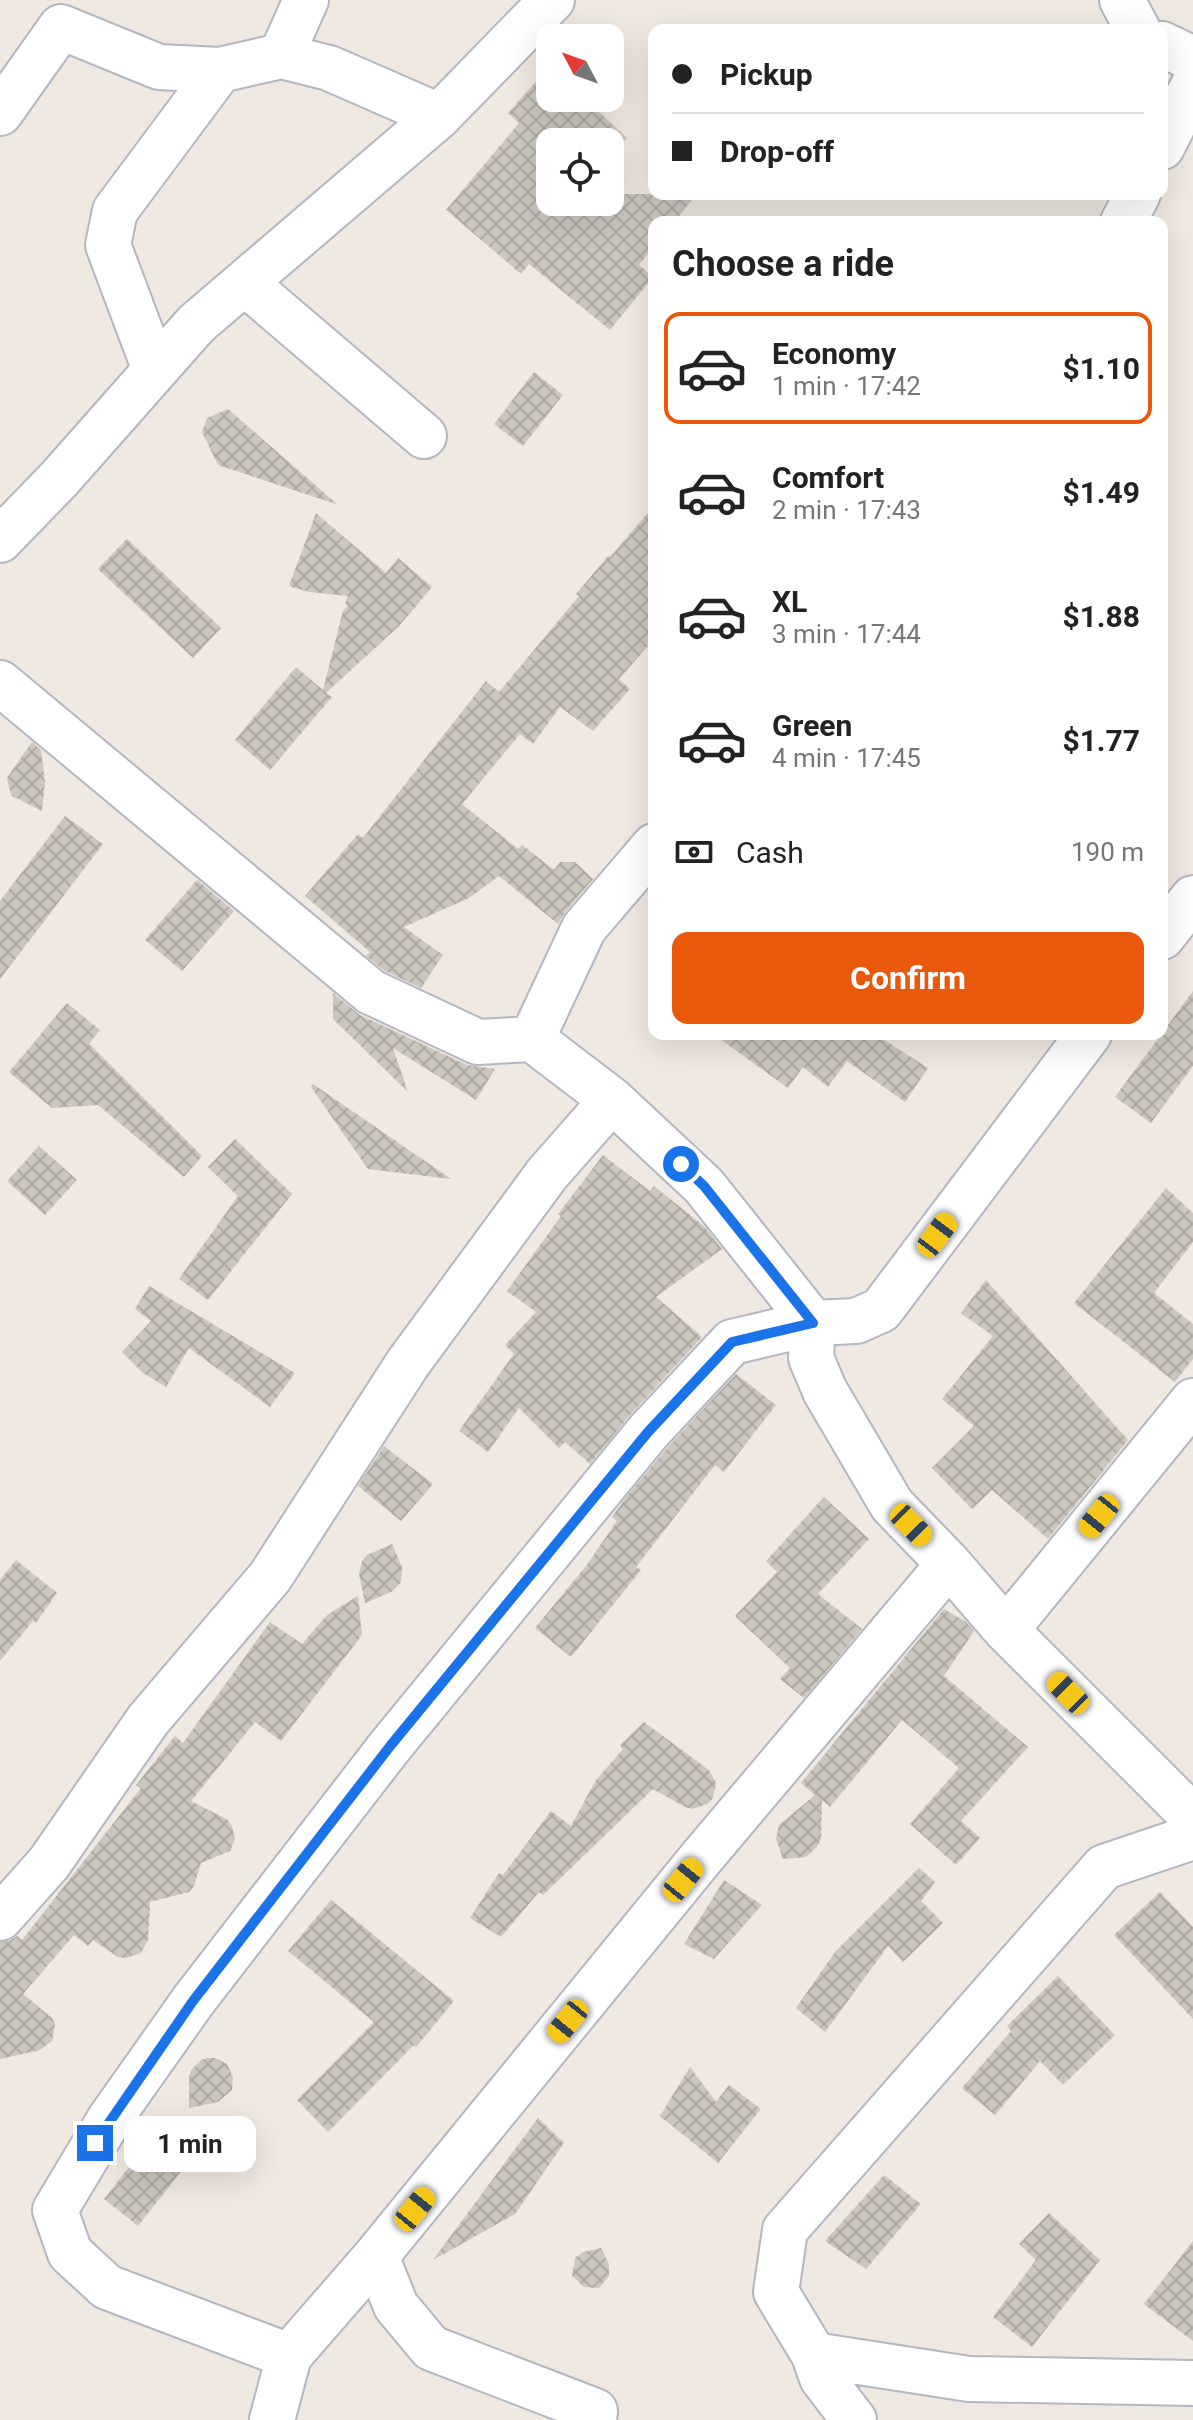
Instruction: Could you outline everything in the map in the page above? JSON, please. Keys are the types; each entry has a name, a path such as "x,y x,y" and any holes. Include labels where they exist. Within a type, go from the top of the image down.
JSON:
{"street":[{"path":"281,56 306,0"},
{"path":"0,540 60,478 196,324 439,116 552,0"},
{"path":"1122,0 1135,24"},
{"path":"0,113 69,14 159,67 220,70 281,56 329,68 439,116"},
{"path":"1168,47 1193,59"},
{"path":"155,370 108,245 115,211 220,70"},
{"path":"1168,135 1193,86"},
{"path":"245,283 424,436"},
{"path":"0,683 371,992 478,1042 532,1039 612,1100 704,1186 813,1323 811,1358 825,1391 892,1505 1006,1630 1193,1817"},
{"path":"532,1039 584,928 648,853"},
{"path":"1168,929 1193,898"},
{"path":"289,2356 107,2287 70,2253 55,2210 109,2120 193,2001 391,1745 648,1432 732,1342 813,1323 856,1321 881,1310 1084,1040"},
{"path":"0,1918 49,1863 148,1720 270,1577 408,1363 547,1174 612,1100"},
{"path":"1006,1630 1193,1401"},
{"path":"272,2420 289,2356 376,2256 702,1857 949,1564"},
{"path":"854,2420 822,2378 814,2355 776,2292 785,2230 1104,1867 1193,1837"},
{"path":"376,2256 396,2306 431,2348 595,2411 594,2420"},
{"path":"814,2355 969,2379 1193,2383"}],"building":[{"path":"536,82 536,112 599,112 616,128 536,128 536,216 624,216 624,194 648,194 648,200 692,200 679,216 648,216 648,254 639,265 648,273 648,283 610,330 529,264 521,274 446,210 519,123 508,113"},
{"path":"534,372 563,395 523,446 494,424"},
{"path":"228,409 337,504 218,465 202,432 207,418"},
{"path":"316,513 386,573 398,558 432,587 400,625 326,693 332,697 270,770 235,740 296,667 323,690 343,611 348,605 345,604 348,596 309,592 289,586"},
{"path":"648,513 648,646 619,679 630,689 593,731 560,707 533,744 520,734 462,804 518,849 522,845 554,870 560,862 575,862 593,879 558,924 499,876 469,898 404,927 443,955 421,988 385,971 366,956 370,952 305,896 358,834 363,838 486,681 499,692 579,596 576,594"},
{"path":"127,539 221,628 193,658 98,569"},
{"path":"32,742 41,750 45,782 42,811 12,796 7,778"},
{"path":"65,816 103,844 0,979 0,901"},
{"path":"197,880 234,911 182,971 145,940"},
{"path":"1193,991 1193,1066 1151,1123 1115,1097 1157,1040 1168,1040 1168,1025"},
{"path":"333,993 360,1015 467,1065 495,1069 476,1100 393,1048 408,1092 333,1019"},
{"path":"67,1003 100,1030 89,1044 202,1156 184,1177 98,1105 52,1108 9,1072"},
{"path":"721,1040 884,1040 928,1068 905,1102 847,1061 828,1087 803,1067 788,1088"},
{"path":"313,1084 451,1179 368,1169 311,1087"},
{"path":"235,1139 292,1194 208,1300 179,1279 238,1196 208,1167"},
{"path":"39,1146 77,1180 45,1215 7,1181"},
{"path":"603,1155 650,1191 654,1186 705,1227 722,1249 656,1297 702,1337 630,1415 590,1464 565,1442 559,1448 519,1408 488,1452 459,1431 514,1354 505,1345 536,1312 507,1291 561,1216 558,1214"},
{"path":"1166,1188 1193,1213 1193,1242 1154,1293 1193,1324 1193,1359 1175,1382 1074,1303"},
{"path":"986,1280 1128,1440 1048,1539 992,1490 972,1509 932,1468 974,1426 942,1399 993,1336 961,1313"},
{"path":"149,1286 295,1373 270,1407 189,1348 166,1387 143,1373 122,1352 151,1321 135,1309"},
{"path":"736,1374 776,1405 724,1472 715,1465 636,1567 641,1570 571,1657 535,1628 586,1566 617,1521 612,1517 627,1496"},
{"path":"384,1446 433,1484 401,1521 358,1486"},
{"path":"824,1497 869,1539 818,1594 862,1629 804,1698 780,1679 790,1668 735,1616 777,1572 766,1561"},
{"path":"392,1544 402,1567 401,1582 391,1592 365,1603 359,1574 362,1561 367,1555"},
{"path":"16,1560 57,1593 36,1623 33,1621 0,1661 0,1580"},
{"path":"358,1596 362,1635 281,1741 255,1722 191,1801 228,1820 235,1839 230,1851 201,1863 189,1892 150,1902 148,1940 141,1953 118,1957 93,1940 88,1946 74,1935 23,1994 53,2019 52,2041 40,2050 0,2059 0,1942 17,1936 22,1940 141,1788 136,1785 175,1736 183,1743 270,1622 302,1644 327,1615"},
{"path":"944,1609 966,1622 974,1631 944,1676 1028,1747 961,1821 980,1838 956,1865 910,1824 959,1768 902,1720 830,1807 822,1800 821,1839 817,1847 806,1857 783,1859 776,1839 779,1825 815,1795 801,1783"},
{"path":"644,1722 709,1770 716,1783 713,1798 693,1809 653,1789 543,1895 539,1892 501,1937 470,1918 499,1873 503,1875 551,1811 571,1826 596,1780 623,1749 620,1745"},
{"path":"919,1868 935,1882 921,1901 943,1923 903,1962 888,1946 825,2032 796,2008 835,1952"},
{"path":"724,1880 762,1905 714,1959 684,1944"},
{"path":"1160,1892 1193,1927 1193,2019 1114,1935"},
{"path":"331,1900 454,2001 416,2047 414,2045 328,2132 297,2100 374,2022 288,1951"},
{"path":"1058,1976 1115,2035 1063,2085 1040,2061 995,2115 962,2088 1011,2031 1007,2026"},
{"path":"208,2058 227,2064 233,2077 232,2090 218,2102 189,2108 191,2070 201,2060"},
{"path":"690,2067 716,2102 729,2085 761,2109 718,2163 660,2116"},
{"path":"538,2118 564,2143 515,2214 433,2260"},
{"path":"151,2139 166,2139 191,2159 138,2226 104,2199"},
{"path":"884,2175 921,2204 866,2269 825,2241"},
{"path":"1049,2213 1100,2260 1032,2347 993,2317 1036,2260 1019,2244"},
{"path":"1193,2241 1193,2341 1144,2304"},
{"path":"601,2248 609,2264 609,2276 599,2288 584,2287 572,2276 575,2258 583,2252"}],"route":[{"path":"95,2143 193,2001 391,1745 648,1432 732,1342 813,1323 704,1186 681,1164"}]}
